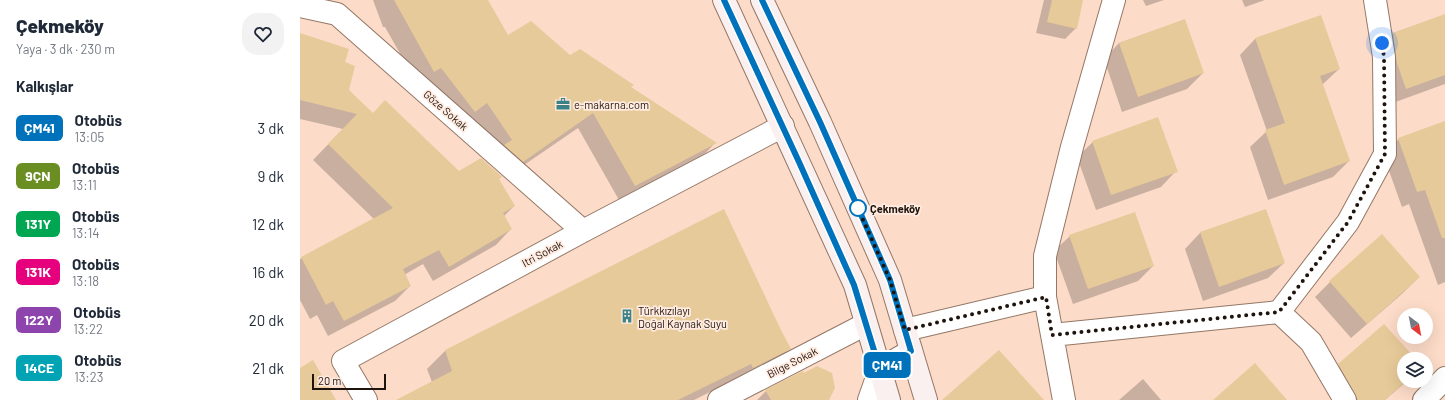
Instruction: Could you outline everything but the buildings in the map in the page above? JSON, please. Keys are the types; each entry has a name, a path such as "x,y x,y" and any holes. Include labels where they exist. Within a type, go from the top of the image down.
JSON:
{"main road":[{"path":"724,0 783,126 854,285 889,400"},
{"path":"762,0 823,129 890,280 926,400"}],"street":[{"path":"1064,400 1046,297 1045,256 1072,147 1114,0"},
{"path":"1052,335 1279,312 1348,222 1385,154 1384,57 1375,0"},
{"name":"Göze Sokak","path":"300,6 337,14 583,231"},
{"name":"Itri Sokak","path":"366,400 342,361 583,231 783,126"},
{"path":"905,330 1046,297"},
{"path":"1279,312 1311,342 1344,400"},
{"name":"Bilge Sokak","path":"719,400 866,324"},
{"path":"868,400 880,370 911,351"},
{"path":"1424,400 1445,378"}],"bus line":[{"name":"ÇM41","path":"724,0 854,285 880,370 911,351 890,280 820,122 762,0"}],"place":[{"name":"e-makarna.com","path":"563,104"},
{"name":"Çekmeköy","path":"858,208"},
{"name":"Türkkızılayı Doğal Kaynak Suyu","path":"627,316"}],"route":[{"path":"858,208 856,204 890,280 905,330 1046,297 1052,335 1279,312 1348,222 1385,154 1384,57 1382,43"}]}
